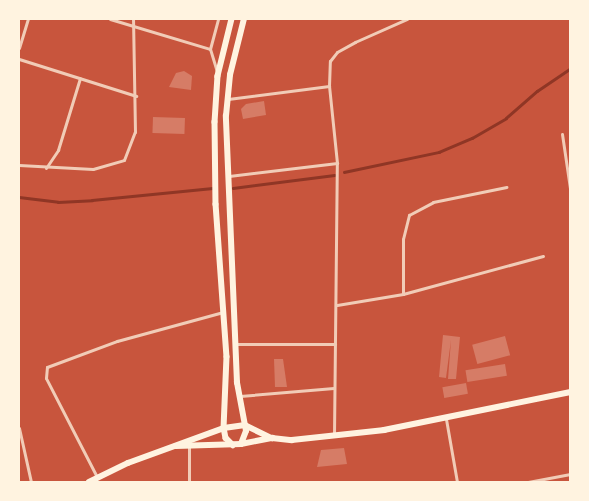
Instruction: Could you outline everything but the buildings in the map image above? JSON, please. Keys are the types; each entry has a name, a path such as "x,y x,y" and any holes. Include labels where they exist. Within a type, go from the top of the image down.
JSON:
{"main road":[{"path":"232,19 218,76 215,122 216,204 224,312 227,388 224,428 226,438 233,444"},
{"path":"241,444 246,435 238,396 226,177 227,99 244,19"},
{"path":"176,446 241,444 272,438 334,435 446,419 570,392"},
{"path":"89,482 224,428 245,425 272,438"}],"street":[{"path":"19,48 28,19"},
{"path":"110,19 210,49"},
{"path":"19,165 46,169 93,169 124,160 135,132 136,96 130,25 133,19"},
{"path":"218,19 210,49 218,76"},
{"path":"334,435 337,305 337,164 329,86 330,61 337,52 407,19"},
{"path":"19,59 136,96"},
{"path":"46,169 58,150 80,78"},
{"path":"227,99 329,86"},
{"path":"562,134 570,188"},
{"path":"226,177 337,164"},
{"path":"403,294 403,239 409,215 433,202 506,187"},
{"path":"337,305 403,294 543,256"},
{"path":"97,478 46,378 47,367 117,341 224,312"},
{"path":"234,344 335,344"},
{"path":"238,396 334,388"},
{"path":"446,419 457,482"},
{"path":"19,428 31,482"},
{"path":"189,447 189,482"},
{"path":"528,482 570,474"}],"waterway":[{"path":"344,172 439,152 472,138 506,118 537,91 570,69"},
{"path":"233,188 334,175"},
{"path":"19,197 58,202 212,188"}]}
